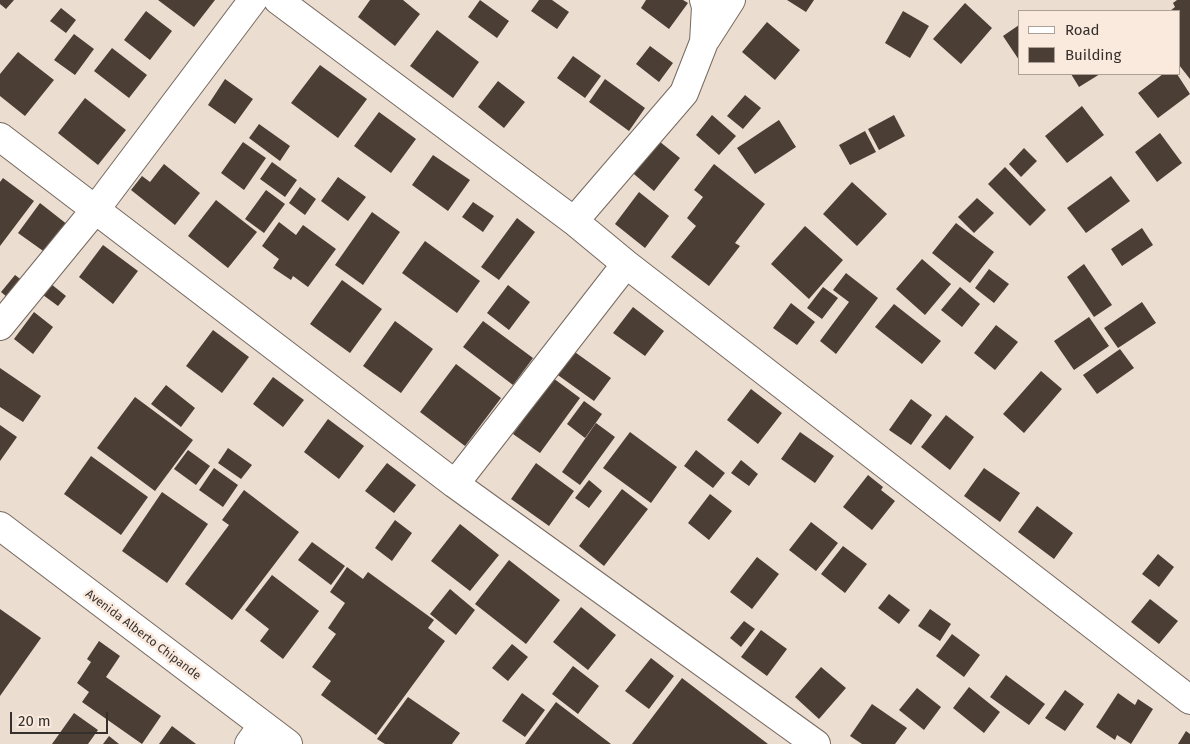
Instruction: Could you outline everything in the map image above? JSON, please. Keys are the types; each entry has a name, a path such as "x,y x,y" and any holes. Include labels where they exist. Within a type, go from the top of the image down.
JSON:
{"street":[{"path":"0,326 95,210 253,0"},
{"path":"278,0 574,221 626,264 1190,700"},
{"path":"704,0 706,7 704,42"},
{"path":"574,221 684,92 704,42 730,0"},
{"path":"0,137 455,484 816,744"},
{"path":"455,484 626,264"},
{"name":"Avenida Alberto Chipande","path":"0,526 256,735 288,744"}],"building":[{"path":"0,0 14,0 6,9 0,4"},
{"path":"158,0 215,0 194,27"},
{"path":"370,0 403,0 420,14 395,46 358,17"},
{"path":"480,0 509,21 497,38 468,17"},
{"path":"539,0 552,0 569,12 557,29 531,11"},
{"path":"646,0 683,0 688,3 669,29 641,8"},
{"path":"787,0 814,0 806,12"},
{"path":"1177,0 1190,0 1190,79 1180,66 1180,10 1171,10 1175,7 1173,3"},
{"path":"965,3 992,28 961,64 933,39"},
{"path":"61,8 76,20 66,33 50,21"},
{"path":"146,11 172,31 150,60 124,40"},
{"path":"903,11 929,26 910,58 885,43"},
{"path":"767,22 800,50 775,80 742,52"},
{"path":"1018,26 1018,58 1003,36"},
{"path":"437,30 479,62 453,98 410,66"},
{"path":"74,34 94,49 75,75 54,60"},
{"path":"650,46 673,63 659,82 636,64"},
{"path":"112,48 147,75 129,98 94,71"},
{"path":"18,52 54,80 25,116 0,96 0,74"},
{"path":"573,56 601,76 585,98 557,78"},
{"path":"320,65 367,99 338,138 291,103"},
{"path":"1072,75 1098,75 1079,87"},
{"path":"1162,75 1178,75 1190,94 1158,118 1138,93"},
{"path":"225,79 253,99 235,124 208,105"},
{"path":"605,79 645,108 629,131 589,102"},
{"path":"498,81 525,102 504,128 478,107"},
{"path":"745,95 761,108 743,129 727,116"},
{"path":"85,98 126,130 98,165 58,133"},
{"path":"1082,106 1104,135 1067,163 1045,136"},
{"path":"379,112 416,139 391,173 354,146"},
{"path":"712,115 736,136 719,155 696,135"},
{"path":"894,115 905,136 879,150 868,129"},
{"path":"779,120 796,147 755,174 737,148"},
{"path":"259,124 290,146 280,161 249,138"},
{"path":"865,131 876,152 850,165 839,145"},
{"path":"1160,133 1182,163 1157,182 1135,152"},
{"path":"654,137 680,158 654,191 628,169"},
{"path":"243,142 266,158 244,190 221,173"},
{"path":"1024,148 1037,161 1021,177 1009,164"},
{"path":"433,155 470,180 448,211 412,185"},
{"path":"272,162 297,180 285,197 260,179"},
{"path":"164,164 200,193 175,225 131,190 142,176 150,182"},
{"path":"714,164 765,204 735,243 740,246 709,286 671,257 696,226 687,218 703,197 694,190"},
{"path":"1005,167 1046,210 1030,226 988,184"},
{"path":"1111,176 1130,201 1086,233 1067,208"},
{"path":"338,177 366,197 348,221 321,201"},
{"path":"3,178 34,201 0,246 0,182"},
{"path":"852,182 887,214 857,246 823,214"},
{"path":"300,187 316,199 305,215 289,203"},
{"path":"266,190 285,204 264,233 245,219"},
{"path":"639,192 669,216 645,248 615,224"},
{"path":"977,198 994,213 974,233 958,217"},
{"path":"216,200 257,232 228,268 188,236"},
{"path":"473,202 494,216 483,232 462,217"},
{"path":"40,203 68,225 46,253 18,233"},
{"path":"372,212 400,232 363,285 335,265"},
{"path":"517,218 535,232 499,280 481,267"},
{"path":"279,222 296,235 303,225 336,249 308,287 293,276 291,280 273,268 279,259 262,246"},
{"path":"956,223 994,252 970,283 932,253"},
{"path":"805,226 843,260 809,299 771,264"},
{"path":"1142,228 1153,245 1122,266 1111,249"},
{"path":"425,241 480,281 457,313 402,273"},
{"path":"103,245 138,271 113,304 79,277"},
{"path":"922,259 951,284 925,315 896,289"},
{"path":"1084,264 1112,305 1094,317 1067,277"},
{"path":"989,269 1009,284 994,303 975,288"},
{"path":"846,273 878,298 836,354 820,341 849,302 833,290"},
{"path":"15,275 27,284 13,302 1,292"},
{"path":"342,280 382,309 350,353 310,324"},
{"path":"51,284 66,296 58,306 43,295"},
{"path":"508,285 530,302 509,330 487,313"},
{"path":"823,287 838,298 822,319 807,308"},
{"path":"960,287 980,304 962,327 941,310"},
{"path":"1142,302 1156,323 1118,348 1104,328"},
{"path":"791,303 815,322 797,345 773,328"},
{"path":"894,304 941,341 922,364 875,327"},
{"path":"633,307 664,331 645,356 613,333"},
{"path":"34,312 53,327 33,354 14,339"},
{"path":"1089,317 1109,346 1074,370 1054,341"},
{"path":"395,321 433,349 401,393 363,366"},
{"path":"483,321 533,358 513,385 463,347"},
{"path":"996,325 1018,342 995,370 974,353"},
{"path":"213,330 249,357 222,393 186,366"},
{"path":"1120,349 1134,368 1097,394 1083,375"},
{"path":"572,350 611,378 594,401 555,373"},
{"path":"456,364 501,398 465,446 420,412"},
{"path":"0,368 41,396 23,422 0,407"},
{"path":"1041,371 1062,389 1024,433 1003,414"},
{"path":"273,377 304,400 283,427 253,404"},
{"path":"553,378 580,398 540,453 513,434"},
{"path":"166,385 195,408 181,427 151,404"},
{"path":"751,389 782,413 758,444 727,420"},
{"path":"135,397 193,440 155,491 97,448"},
{"path":"911,399 932,415 911,445 889,430"},
{"path":"584,401 602,414 585,438 567,424"},
{"path":"946,415 974,437 950,470 921,447"},
{"path":"328,419 364,446 339,479 304,452"},
{"path":"596,423 615,437 580,485 562,472"},
{"path":"0,425 17,437 0,461"},
{"path":"630,432 677,467 651,503 603,468"},
{"path":"800,432 834,456 815,483 781,459"},
{"path":"228,448 252,465 241,479 218,463"},
{"path":"188,450 210,466 196,485 174,469"},
{"path":"696,450 725,473 713,488 684,466"},
{"path":"91,456 148,497 121,535 64,494"},
{"path":"741,460 758,474 749,486 731,473"},
{"path":"387,463 416,485 394,513 365,491"},
{"path":"536,463 574,491 549,526 511,499"},
{"path":"214,468 238,485 223,507 199,490"},
{"path":"984,468 1020,493 1000,522 964,496"},
{"path":"868,475 883,487 881,490 895,501 872,530 843,507"},
{"path":"589,480 602,491 589,508 575,498"},
{"path":"622,489 648,509 604,566 579,546"},
{"path":"244,490 299,532 232,620 185,584 229,525 222,520"},
{"path":"162,492 208,524 167,583 122,551"},
{"path":"710,494 732,511 709,540 688,523"},
{"path":"1037,506 1073,533 1054,559 1018,532"},
{"path":"395,520 412,533 392,561 375,548"},
{"path":"811,522 838,543 816,571 789,550"},
{"path":"460,524 499,555 470,591 431,561"},
{"path":"312,542 345,566 331,585 298,560"},
{"path":"843,546 867,564 845,593 821,574"},
{"path":"1158,554 1174,567 1159,587 1142,574"},
{"path":"757,557 779,574 752,609 730,592"},
{"path":"509,560 560,600 526,644 475,604"},
{"path":"347,567 363,579 368,572 434,620 428,628 445,641 376,735 321,695 331,681 312,667 336,634 328,628 345,603 330,592"},
{"path":"272,575 319,611 283,659 260,641 269,629 245,610"},
{"path":"450,589 475,610 456,635 430,614"},
{"path":"889,594 910,610 899,624 878,608"},
{"path":"1150,599 1178,621 1159,644 1131,622"},
{"path":"581,607 616,635 588,670 553,642"},
{"path":"0,609 41,638 0,696"},
{"path":"930,609 951,624 940,641 918,626"},
{"path":"744,621 755,629 741,647 730,638"},
{"path":"761,630 787,649 767,676 741,657"},
{"path":"952,634 980,655 964,677 936,656"},
{"path":"99,641 120,656 106,677 161,716 142,744 82,702 89,692 77,683 91,662 87,659"},
{"path":"512,644 528,657 508,681 492,668"},
{"path":"651,658 674,676 649,709 625,691"},
{"path":"573,666 599,686 578,714 552,694"},
{"path":"821,667 846,688 819,719 795,697"},
{"path":"1006,675 1045,704 1029,725 990,697"},
{"path":"682,678 768,744 632,744"},
{"path":"969,687 1000,712 984,733 953,708"},
{"path":"917,688 941,707 924,730 899,710"},
{"path":"1065,690 1084,704 1065,731 1045,718"},
{"path":"522,693 545,710 525,737 502,721"},
{"path":"1118,693 1135,705 1138,699 1153,709 1131,744 1117,735 1115,740 1096,727"},
{"path":"408,697 460,733 452,744 385,744 377,739"},
{"path":"556,702 611,744 525,744"},
{"path":"872,704 907,728 895,744 862,744 850,736"},
{"path":"74,713 98,730 88,744 52,744"},
{"path":"172,726 196,744 159,744"},
{"path":"1186,731 1190,734 1190,744 1178,744"},
{"path":"109,736 119,744 103,744"}]}
